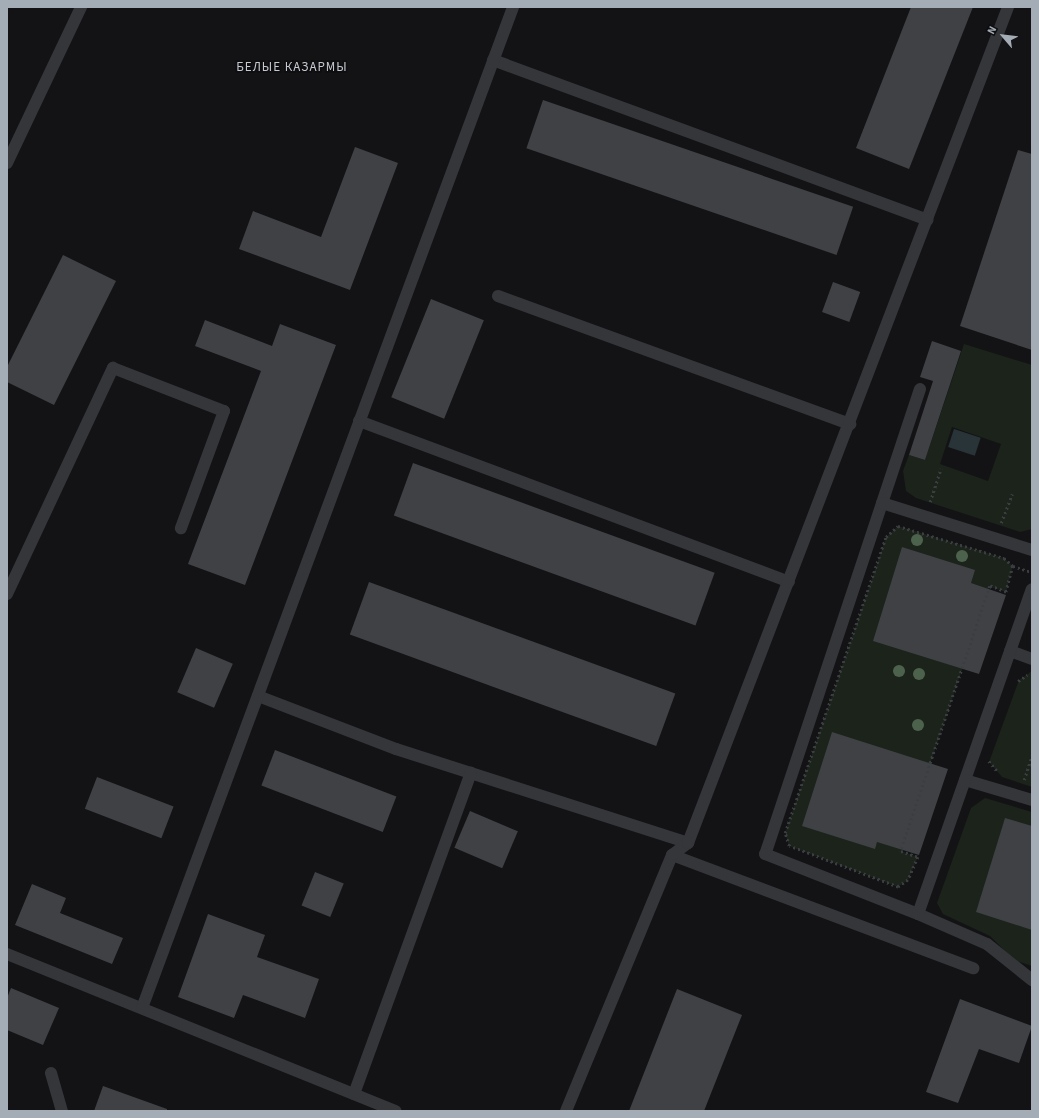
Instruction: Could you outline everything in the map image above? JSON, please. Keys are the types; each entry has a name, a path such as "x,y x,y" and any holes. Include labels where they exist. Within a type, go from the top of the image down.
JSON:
{"lane":[{"path":"7,163 80,7"},
{"path":"142,1008 513,7"},
{"path":"566,1111 672,855 688,843 850,424 1008,7"},
{"path":"493,60 928,220"},
{"path":"498,296 850,424"},
{"path":"7,594 112,368 224,411 181,528"},
{"path":"920,389 765,854 918,914 987,944 1032,980"},
{"path":"359,421 789,582"},
{"path":"882,503 1032,550"},
{"path":"918,914 1032,589"},
{"path":"1010,651 1032,659"},
{"path":"258,696 396,749 688,843"},
{"path":"354,1094 471,773"},
{"path":"965,780 1032,800"},
{"path":"672,855 974,968"},
{"path":"7,954 395,1111"},
{"path":"51,1073 62,1111"}],"path":[{"path":"1013,566 1006,592 990,586 901,852 918,857 908,880 898,887 789,846 785,834 886,537 898,526 1004,558 1013,566 1032,572"},
{"path":"1016,687 1019,680 1032,671"},
{"path":"992,754 989,762 1002,777"},
{"path":"1022,784 1032,755"}],"shaded area":[{"path":"964,344 1032,365 1032,529 1020,532 916,498 906,491 903,471 909,455 925,460","holes":["952,427 1001,444 988,481 940,464"]},
{"path":"954,429 981,438 975,456 948,447"},
{"path":"898,526 1004,558 1013,566 1006,592 990,587 901,851 918,857 908,880 898,887 789,846 785,833 886,537"},
{"path":"1032,671 1032,787 1002,777 989,762 1019,680"},
{"path":"985,798 1032,812 1032,966 1014,960 990,936 943,914 937,903 971,808"}],"building":[{"path":"911,7 973,7 909,169 856,148"},
{"path":"543,100 853,207 837,255 526,148"},
{"path":"355,147 398,163 350,290 239,249 253,211 321,237"},
{"path":"1018,150 1032,154 1032,350 960,326"},
{"path":"63,255 116,281 54,405 7,382 7,367"},
{"path":"833,282 860,292 849,322 822,312"},
{"path":"431,299 484,320 444,419 391,397"},
{"path":"205,320 272,346 280,324 336,345 245,585 188,564 261,371 195,346"},
{"path":"932,341 961,351 925,460 909,455 933,381 920,377"},
{"path":"413,463 715,573 695,625 394,516"},
{"path":"902,547 975,570 971,583 1006,595 979,674 873,641"},
{"path":"369,582 675,693 656,746 350,635"},
{"path":"196,648 233,664 214,708 177,692"},
{"path":"832,732 948,769 919,855 877,842 875,849 802,826"},
{"path":"275,750 396,797 383,832 261,785"},
{"path":"97,777 174,806 161,838 85,809"},
{"path":"470,811 518,831 502,868 454,848"},
{"path":"1005,818 1032,826 1032,930 976,912"},
{"path":"315,872 344,884 330,917 302,905"},
{"path":"32,884 66,898 60,913 123,938 112,964 15,925"},
{"path":"208,914 265,935 257,957 319,979 305,1018 243,995 234,1018 178,997"},
{"path":"11,988 59,1008 43,1045 7,1030 7,998"},
{"path":"677,989 742,1015 704,1111 629,1111"},
{"path":"960,999 1032,1026 1019,1063 979,1049 958,1103 926,1092"},
{"path":"103,1086 167,1109 167,1111 94,1111"}],"district":[{"name":"БЕЛЫЕ КАЗАРМЫ","path":"292,67"}]}
